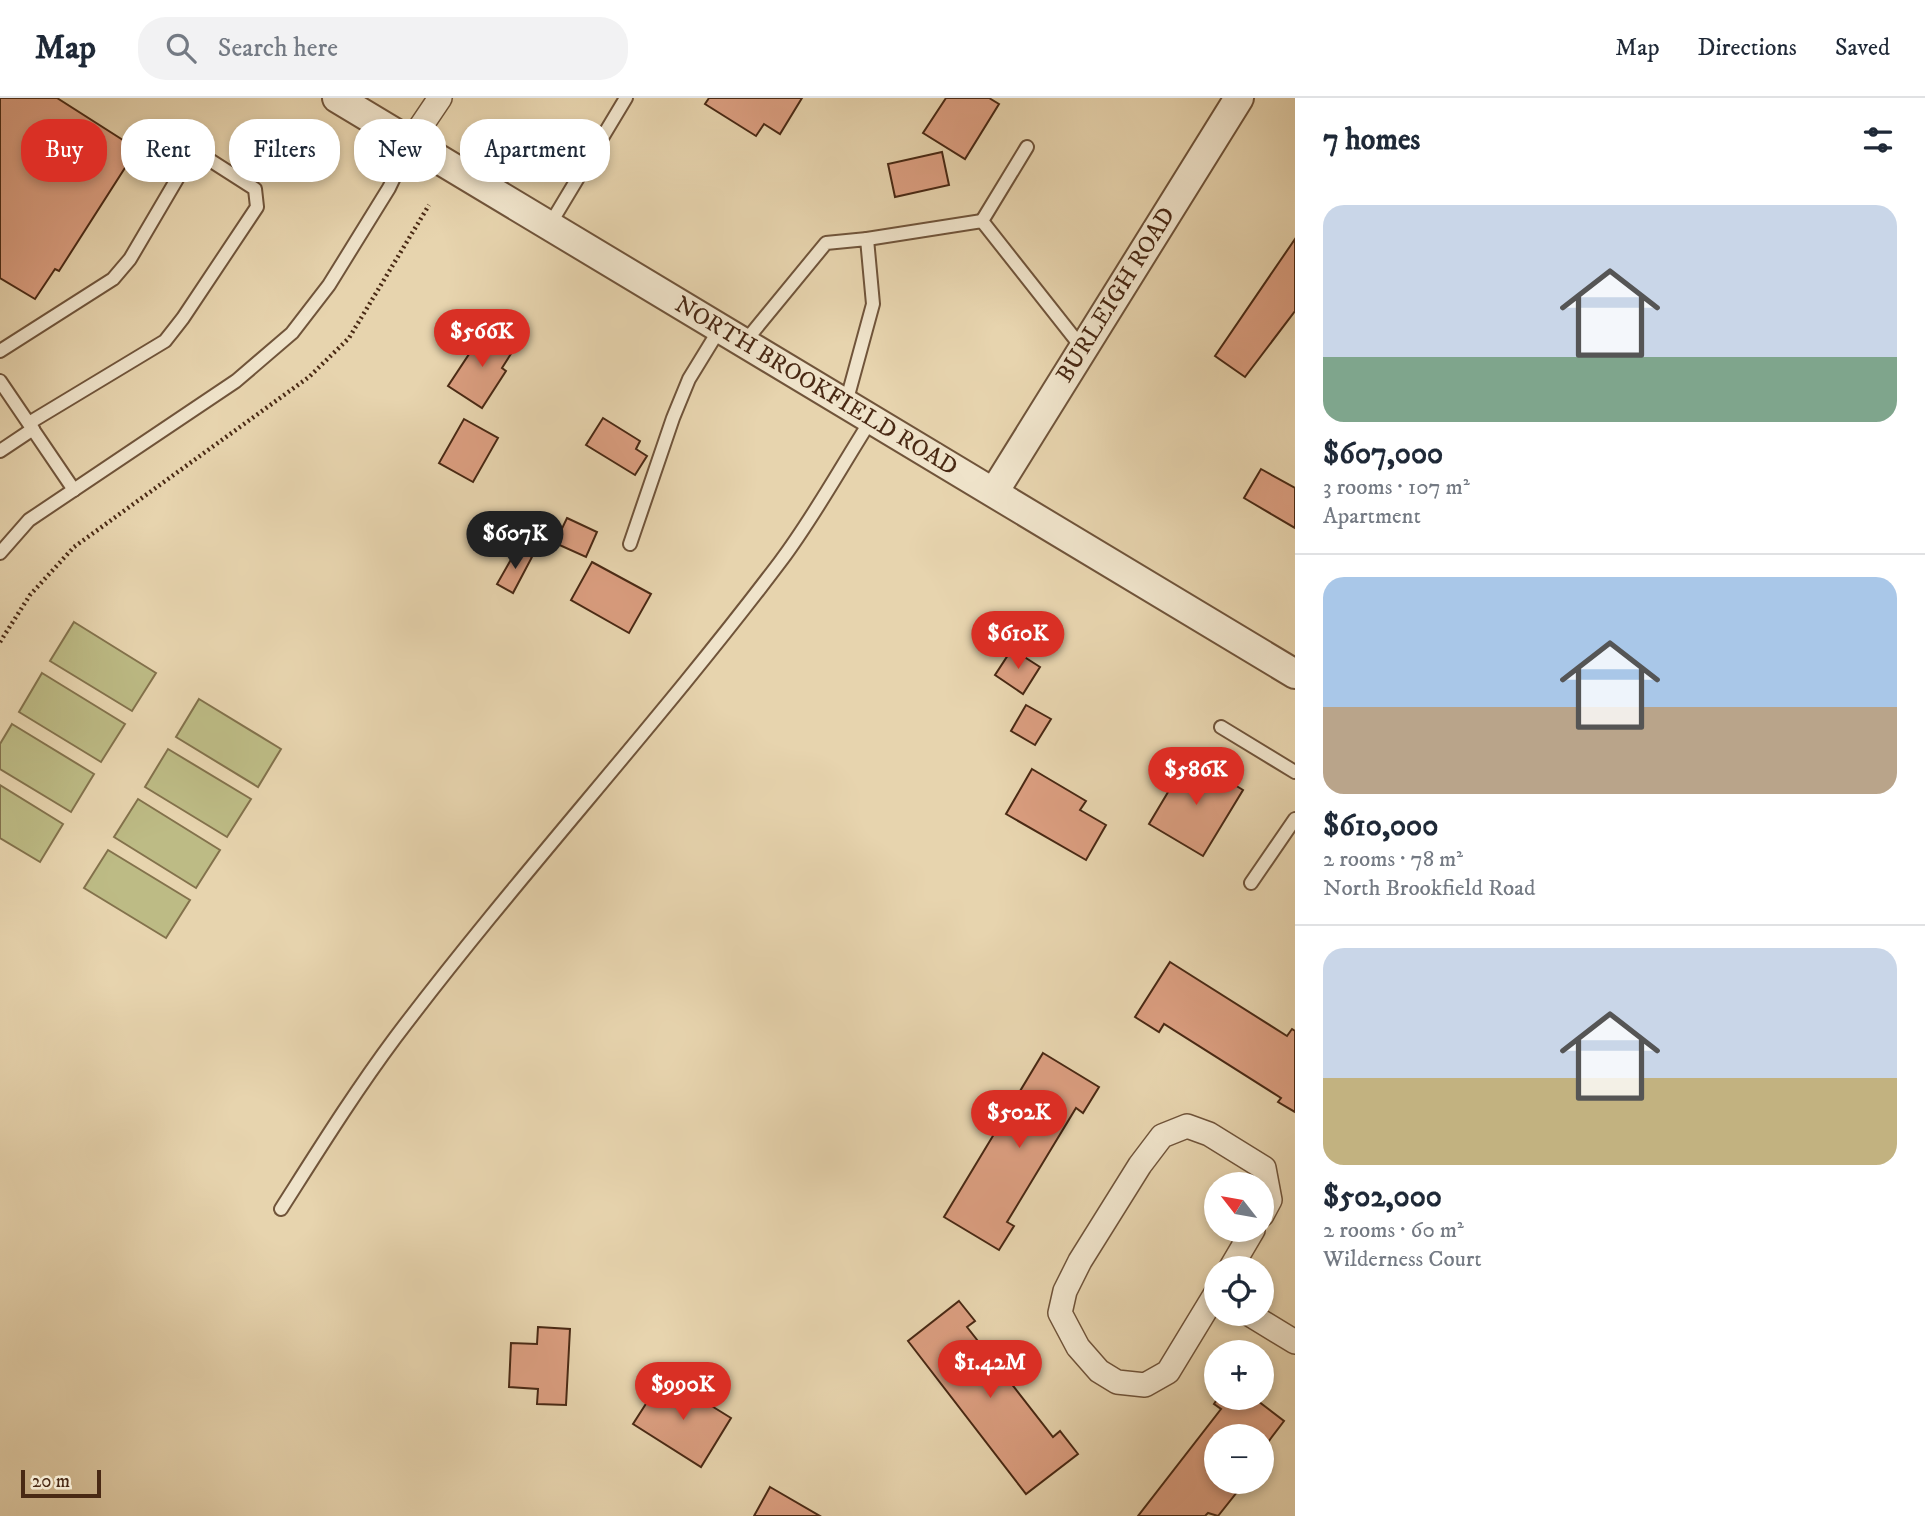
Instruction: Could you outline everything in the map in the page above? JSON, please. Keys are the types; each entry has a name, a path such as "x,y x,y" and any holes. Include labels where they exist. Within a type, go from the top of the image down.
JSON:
{"street":[{"name":"NORTH BROOKFIELD ROAD","path":"337,98 373,119"},
{"path":"426,119 440,98"},
{"name":"BURLEIGH ROAD","path":"994,492 1238,98"},
{"name":"NORTH BROOKFIELD ROAD","path":"446,163 845,406 994,492 1295,674"},
{"path":"1204,1314 1168,1373 1145,1385 1117,1382 1100,1371 1078,1347 1060,1312 1065,1291 1080,1261 1140,1165 1162,1136 1187,1126 1209,1133 1264,1168 1265,1172"},
{"path":"1269,1326 1295,1342"}],"lane":[{"path":"549,226 626,98"},
{"path":"630,544 689,379 731,337 826,243 982,221 1027,147"},
{"path":"0,351 113,279 130,259 187,162 205,157 255,189 257,207 165,341 31,426 0,451"},
{"path":"0,553 29,520 236,381 292,333 329,285 392,182"},
{"path":"982,221 1083,349"},
{"path":"845,406 873,304 867,239"},
{"path":"0,381 74,490"},
{"path":"281,1209 359,1087 396,1036 532,864 781,561 840,474 871,420"},
{"path":"1222,727 1295,772"},
{"path":"1251,883 1295,819"}],"path":[{"path":"0,642 30,594 74,547 309,376 349,338 429,205"}],"shaded area":[{"path":"74,622 156,673 132,711 50,661"},
{"path":"42,673 125,724 101,762 19,712"},
{"path":"199,699 281,749 258,787 176,737"},
{"path":"12,724 94,774 71,812 0,769 0,744"},
{"path":"168,749 251,799 227,837 145,787"},
{"path":"0,785 63,824 40,862 0,838"},
{"path":"138,799 220,850 196,888 114,837"},
{"path":"108,850 190,900 166,938 84,888"}],"building":[{"path":"0,98 57,98 90,119 21,119 21,182 107,182 107,130 121,139 121,174 59,271 55,269 35,299 0,278"},
{"path":"709,98 802,98 780,134 764,124 756,136 705,104"},
{"path":"946,98 989,98 999,104 965,159 923,133"},
{"path":"942,152 949,185 895,197 888,164"},
{"path":"1295,239 1295,311 1245,377 1215,356"},
{"path":"485,330 514,349 502,368 506,371 482,408 448,386"},
{"path":"603,418 640,441 636,449 647,456 635,475 586,445"},
{"path":"464,419 498,438 473,482 439,463"},
{"path":"1261,469 1295,488 1295,528 1244,498"},
{"path":"567,518 597,532 586,557 555,543"},
{"path":"517,549 532,557 513,593 497,584"},
{"path":"592,562 651,594 629,633 571,600"},
{"path":"1012,649 1040,667 1023,694 995,675"},
{"path":"1026,705 1051,719 1035,745 1011,731"},
{"path":"1189,757 1243,790 1203,856 1149,824"},
{"path":"1032,769 1086,801 1080,810 1106,825 1086,860 1006,814"},
{"path":"1170,962 1287,1036 1292,1029 1295,1031 1295,1112 1278,1102 1281,1098 1164,1024 1159,1032 1135,1017"},
{"path":"1043,1053 1099,1087 1083,1113 1076,1108 1007,1222 1014,1226 999,1250 944,1217"},
{"path":"959,1301 975,1321 967,1327 1053,1437 1060,1431 1078,1454 1026,1494 908,1341"},
{"path":"538,1327 570,1329 566,1405 537,1404 538,1389 509,1387 511,1343 537,1344"},
{"path":"668,1379 731,1418 701,1467 633,1424 649,1399 653,1403"},
{"path":"1220,1410 1270,1410 1284,1421 1274,1434 1274,1424 1209,1424"},
{"path":"1204,1431 1204,1494 1235,1494 1218,1516 1208,1513 1205,1516 1138,1516"},
{"path":"770,1487 820,1516 754,1516"}]}
